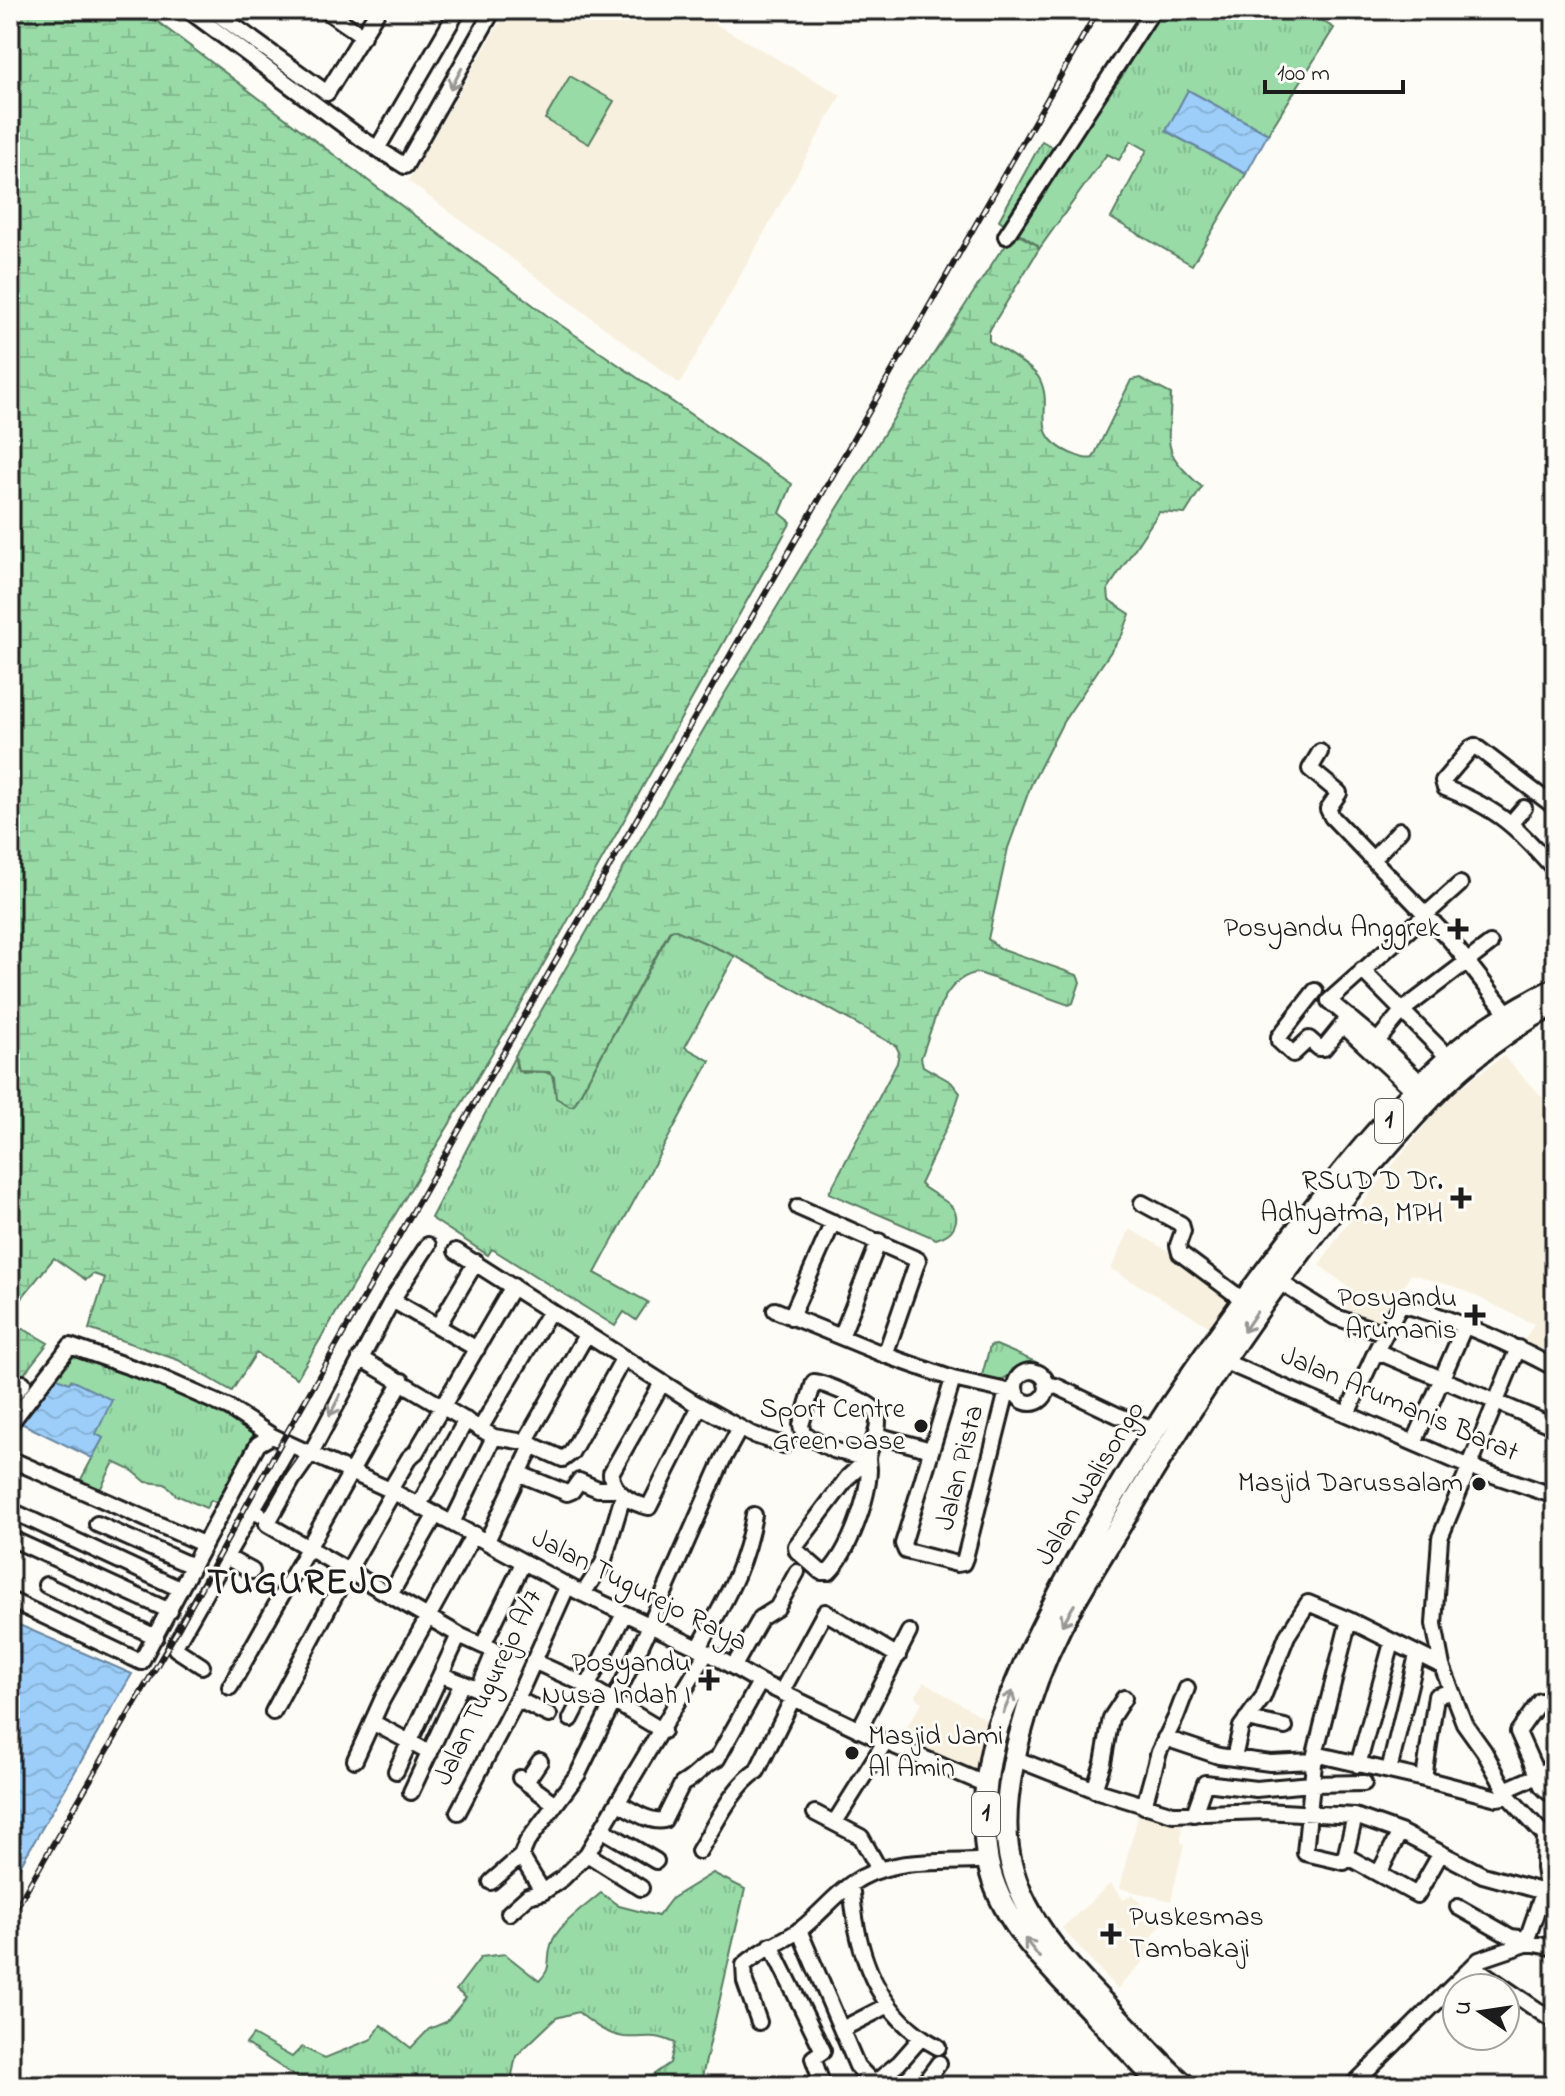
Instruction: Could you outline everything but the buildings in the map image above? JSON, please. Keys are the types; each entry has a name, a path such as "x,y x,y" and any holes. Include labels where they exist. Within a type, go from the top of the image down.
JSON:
{"highway":[{"name":"Jalan Walisongo","path":"1162,2086 1035,1952 1010,1917 995,1886 988,1860 987,1785 998,1725 1037,1632 1154,1429 1243,1300 1327,1188 1449,1058 1508,1014 1555,989"},
{"name":"Jalan Walisongo","path":"1186,2086 1081,1979 1039,1926 1018,1887 1008,1849 1006,1818 1014,1758 1035,1691 1059,1629 1125,1517 1195,1402 1278,1281 1329,1214 1432,1097 1456,1074 1520,1025 1555,1004"},
{"path":"1107,1506 1125,1517"}],"street":[{"path":"188,10 379,151 404,165 493,10"},
{"path":"212,10 324,92 330,91 375,14 358,10"},
{"path":"325,10 363,36"},
{"path":"379,151 458,10"},
{"path":"1006,236 1118,68 1149,15 1131,10"},
{"path":"1555,807 1480,748 1471,748 1443,781 1443,786 1482,803 1511,823 1555,870"},
{"path":"1320,752 1310,769 1339,793 1328,810 1427,914 1508,1014"},
{"path":"1511,823 1524,808"},
{"path":"1373,859 1400,830"},
{"path":"1418,1088 1346,1021 1329,1001 1460,884"},
{"path":"1373,1045 1403,1010 1490,944"},
{"path":"1362,970 1449,1058"},
{"path":"1315,991 1279,1041 1295,1055 1309,1039 1322,1049 1346,1021"},
{"path":"1142,1203 1181,1224 1180,1253 1243,1300"},
{"path":"798,1207 918,1260 885,1355"},
{"path":"791,1317 833,1222"},
{"path":"841,1337 879,1241"},
{"path":"268,1522 311,1453 392,1300 428,1245"},
{"path":"456,1251 700,1406 757,1436 784,1445"},
{"path":"438,1326 476,1262"},
{"path":"1278,1281 1335,1317 1385,1333"},
{"path":"273,1712 392,1491 513,1286"},
{"path":"392,1300 477,1349"},
{"path":"1347,1414 1385,1333 1403,1304 1465,1325 1555,1368"},
{"path":"775,1310 953,1379 1011,1390 1021,1400 1033,1403 1043,1396 1046,1384 1040,1374 1028,1371 1018,1378 1011,1390"},
{"path":"480,1429 550,1311"},
{"path":"1414,1443 1465,1325"},
{"path":"355,1760 427,1616 520,1474 528,1444 586,1335"},
{"name":"Jalan Tugurejo Raya","path":"10,1424 70,1346 173,1383 229,1408 290,1445 392,1491 567,1587 703,1650 760,1682 859,1730 987,1785"},
{"path":"1458,1907 1511,1937 1527,1939 1549,1894 1544,1868 1545,1836 1507,1793 1464,1723 1442,1666 1434,1624 1438,1546 1518,1348"},
{"path":"1376,1351 1555,1427"},
{"path":"360,1358 494,1437 528,1444 567,1459 623,1359"},
{"name":"Jalan Arumanis Barat","path":"1223,1361 1470,1467 1555,1496"},
{"path":"875,1438 930,1453 953,1379"},
{"path":"230,1687 402,1381"},
{"path":"814,1382 870,1406 876,1416 866,1490 847,1547 829,1572 821,1572 797,1551 796,1546 848,1477 868,1459 833,1450 803,1434 801,1425 814,1382"},
{"path":"10,1399 23,1383"},
{"path":"620,1492 611,1481 611,1473 662,1383"},
{"path":"1046,1384 1154,1429"},
{"name":"Jalan Pista","path":"930,1453 903,1544 906,1551 963,1563 1011,1390"},
{"path":"520,1474 567,1493 579,1481 598,1489 620,1492 649,1507 700,1406"},
{"path":"419,1505 466,1420"},
{"path":"491,1882 521,1856 527,1842 578,1774 650,1626 720,1465 740,1428"},
{"path":"10,1600 141,1662 258,1444 272,1436"},
{"path":"452,1523 494,1437"},
{"path":"202,1666 175,1648 290,1445"},
{"path":"10,1459 203,1544"},
{"path":"583,1594 603,1563 620,1492"},
{"path":"10,1510 180,1589"},
{"path":"252,1511 309,1549 459,1635 493,1649 480,1686 475,1688 442,1675"},
{"path":"390,1595 436,1514"},
{"path":"509,1913 528,1896 543,1892 563,1878 587,1854 603,1830 663,1731 737,1580 754,1515"},
{"path":"97,1524 192,1566"},
{"path":"10,1538 170,1611"},
{"path":"226,1557 252,1571"},
{"path":"483,1646 523,1563"},
{"path":"734,1666 761,1618 777,1608 797,1572"},
{"path":"46,1585 156,1637"},
{"name":"Jalan Tugurejo A/7","path":"458,1812 517,1699 567,1587"},
{"path":"1234,1758 1241,1727 1269,1685 1287,1636 1308,1603 1442,1666"},
{"path":"699,1851 745,1778 757,1771 822,1615 828,1612 898,1656"},
{"path":"571,1719 624,1614"},
{"path":"1349,1620 1314,1757 1305,1853 1343,1862 1355,1816"},
{"path":"859,1730 909,1632"},
{"path":"396,1771 459,1635"},
{"path":"1358,1765 1392,1643"},
{"path":"1389,1771 1417,1655"},
{"path":"533,1661 588,1686 663,1731"},
{"path":"618,1803 650,1819 663,1821 682,1784 689,1782 704,1764 717,1759 760,1682"},
{"path":"411,1792 462,1683"},
{"path":"1144,1806 1159,1752 1187,1688"},
{"path":"1422,1779 1436,1696 1450,1692"},
{"path":"1094,1790 1103,1763 1111,1718 1124,1698"},
{"path":"517,1699 549,1715"},
{"path":"1540,1701 1518,1732 1546,1791 1555,1789"},
{"path":"1246,1719 1285,1727"},
{"path":"372,1722 430,1753"},
{"path":"1165,1738 1219,1756 1276,1764 1314,1757 1389,1771 1497,1798 1555,1764"},
{"path":"835,1822 885,1742"},
{"path":"1014,1758 1094,1790 1173,1814 1264,1811 1355,1816 1400,1832 1483,1875 1549,1894"},
{"path":"540,1761 523,1780 555,1804"},
{"path":"1194,1814 1205,1783 1256,1789 1364,1783"},
{"path":"815,1813 861,1837 879,1869"},
{"path":"603,1830 656,1861"},
{"path":"1379,1873 1400,1832"},
{"path":"1346,1856 1417,1895 1441,1853"},
{"path":"587,1854 641,1888"},
{"path":"521,1856 543,1892"},
{"path":"759,2022 745,1982 743,1970 746,1962 799,1930 851,1884 879,1869 901,1863 988,1860"},
{"path":"852,1892 855,1930 878,1992 921,2038 938,2047"},
{"path":"799,1930 857,2066 873,2085 899,2063 921,2038"},
{"path":"1352,2086 1479,1960 1529,1943 1555,1948"},
{"path":"771,1945 823,2051 813,2059 823,2086"},
{"path":"1473,1966 1482,1972"},
{"path":"1521,1999 1555,2022"},
{"path":"842,2029 889,2005"},
{"path":"922,2086 939,2063"}],"shaded area":[{"path":"507,10 691,10 841,95 680,384 408,181"},
{"name":"RSUD D Dr. Adhyatma, MPH","path":"1503,1056 1555,1110 1555,1363 1522,1344 1534,1324 1459,1288 1411,1274 1380,1328 1342,1306 1351,1289 1319,1265 1353,1215 1445,1100"},
{"path":"1130,1229 1175,1255 1236,1299 1214,1329 1111,1269"},
{"path":"924,1682 991,1722 975,1775 897,1743 922,1702 915,1697"},
{"path":"1140,1808 1182,1818 1181,1843 1184,1844 1171,1901 1119,1888"},
{"name":"Puskesmas Tambakaji","path":"1110,1884 1124,1900 1132,1894 1161,1926 1148,1940 1155,1949 1117,1989 1062,1928"}],"green space":[{"path":"10,10 142,10 549,317 792,484 780,513 791,522 515,1015 297,1378 256,1353 232,1391 178,1360 89,1329 105,1278 93,1274 86,1280 54,1258 24,1295 10,1321"},
{"path":"1159,10 1304,10 1334,28 1268,134 1188,90 1166,131 1246,174 1192,265 1111,218 1147,150 1131,141 1119,160 1107,154 1039,249 999,220 1042,141 1063,153 1121,78"},
{"path":"570,76 614,101 589,144 545,119"},
{"path":"1017,234 1039,249 989,331 989,341 1023,363 1039,378 1045,400 1045,429 1049,437 1070,453 1093,458 1131,380 1140,378 1171,394 1169,436 1173,454 1178,464 1202,487 1185,514 1159,512 1108,589 1109,600 1130,614 1122,635 1063,722 1031,785 1008,848 988,939 1000,948 1077,975 1080,982 1073,1003 1069,1005 979,973 966,976 947,993 921,1058 923,1066 951,1082 960,1093 920,1184 955,1211 952,1230 936,1239 829,1193 897,1063 899,1052 896,1046 735,956 674,929 670,930 574,1105 556,1098 554,1077 549,1072 518,1071 515,1056 798,572 999,253"},
{"path":"674,929 735,956 685,1047 710,1061 595,1273 648,1302 636,1320 624,1312 615,1326 492,1249 488,1255 431,1218 515,1056 516,1067 523,1073 543,1071 552,1075 557,1098 574,1105"},
{"path":"10,1321 48,1343 10,1392"},
{"path":"996,1345 1036,1362 1044,1369 1024,1368 995,1383 981,1379 990,1346"},
{"path":"70,1352 157,1381 250,1427 255,1441 219,1504 211,1500 206,1508 176,1495 165,1484 146,1482 133,1471 114,1462 98,1494 78,1485 103,1438 96,1434 71,1380 69,1384 53,1376"},
{"path":"713,1873 745,1889 700,2086 637,2086 670,2063 675,2043 654,2037 617,2036 599,2028 578,2012 556,2018 516,2056 512,2075 521,2086 310,2086 246,2044 253,2035 292,2057 302,2047 325,2058 372,2039 381,2025 411,2048 429,2029 446,2022 466,1998 456,1990 481,1957 505,1954 539,1981 548,1968 554,1938 572,1917 601,1893 619,1906 658,1916 672,1898"}],"water":[{"path":"1188,90 1268,134 1246,174 1166,131"},
{"path":"53,1376 69,1383 71,1380 112,1400 96,1434 103,1438 92,1458 21,1423"},
{"path":"10,1621 132,1674 10,1883"}],"railway":[{"path":"10,1918 177,1631 282,1441 1098,10"}],"place":[{"name":"Posyandu Anggrek","path":"1458,929"},
{"name":"RSUD D Dr. Adhyatma, MPH","path":"1461,1198"},
{"name":"Posyandu Arumanis","path":"1475,1315"},
{"name":"Sport Centre Green Oase","path":"921,1426"},
{"name":"Masjid Darussalam","path":"1479,1484"},
{"name":"Posyandu Nusa Indah I","path":"709,1680"},
{"name":"Masjid Jami Al Amin","path":"852,1753"},
{"name":"Puskesmas Tambakaji","path":"1111,1934"}],"district":[{"name":"TUGUREJO","path":"301,1584"}]}
